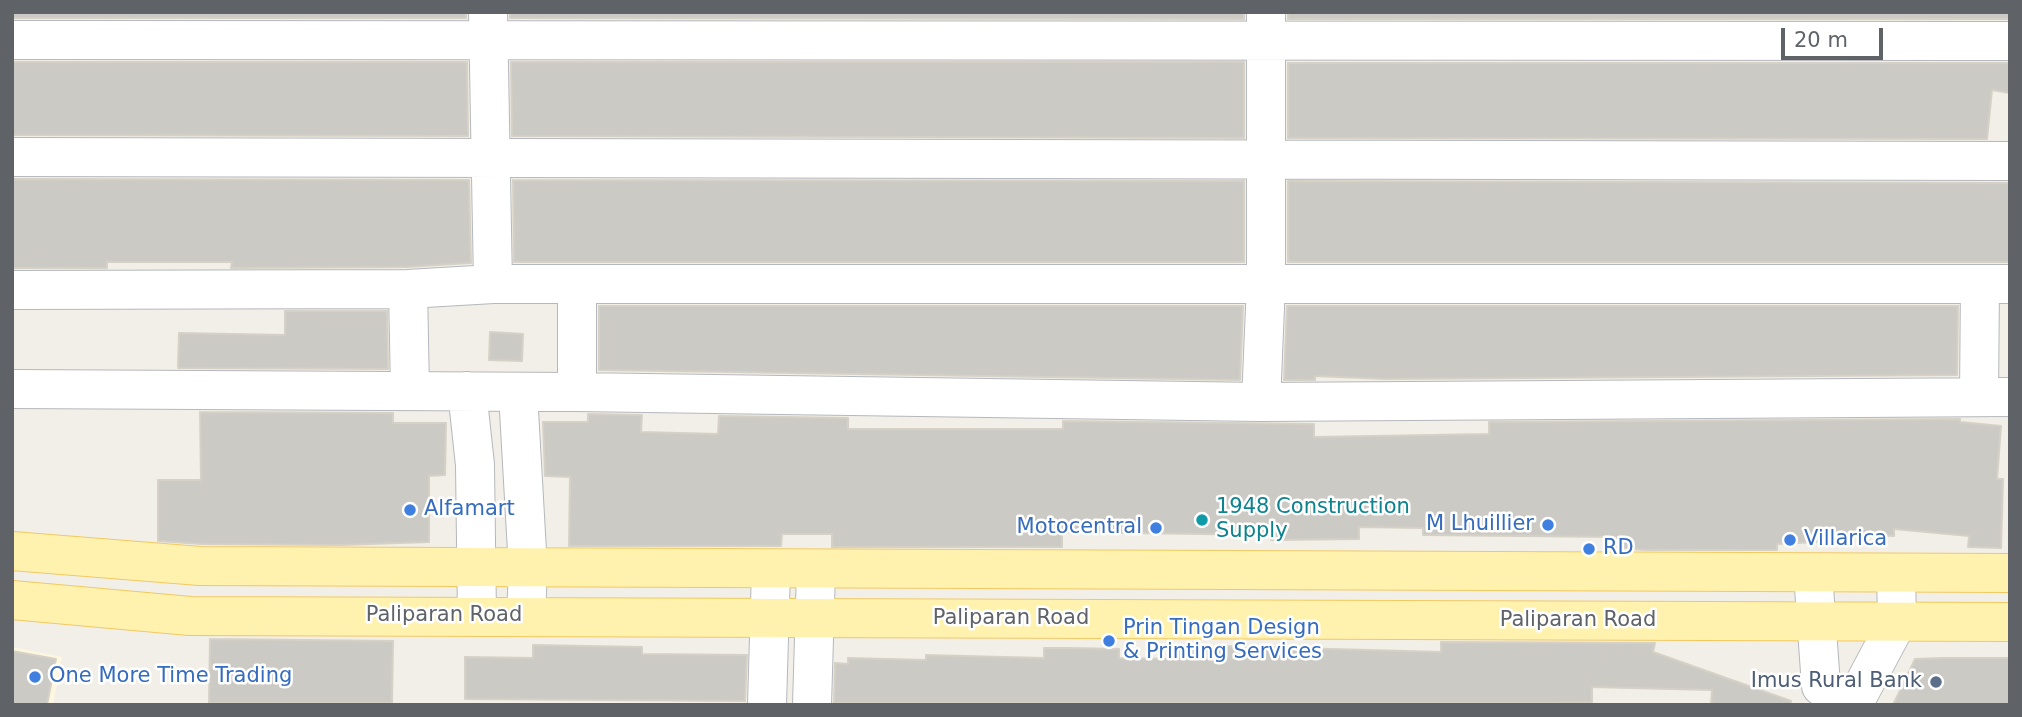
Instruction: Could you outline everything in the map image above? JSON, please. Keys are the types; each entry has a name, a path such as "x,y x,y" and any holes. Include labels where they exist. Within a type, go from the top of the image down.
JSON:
{"main road":[{"path":"12,551 200,566 816,571 2010,573"},
{"name":"Paliparan Road","path":"12,600 190,616 526,615 2010,622"}],"street":[{"path":"488,26 493,284"},
{"path":"12,40 488,26 1266,27 2010,41"},
{"path":"1261,402 1266,284 1266,27"},
{"path":"12,157 2010,162"},
{"path":"12,290 408,289 493,284 1995,284 1994,397 1261,402 577,391 518,393 410,390 12,389"},
{"path":"577,284 577,391"},
{"path":"408,289 410,390"},
{"path":"467,391 475,465 477,617"},
{"path":"518,393 528,569 526,615"},
{"path":"768,705 771,570"},
{"path":"812,705 816,571"},
{"path":"1813,572 1814,622 1821,686 1845,705"},
{"path":"1853,705 1897,622 1896,573"}],"shaded area":[{"name":"One More Time Trading","path":"12,647 62,657 53,705 12,705"}],"building":[{"path":"12,12 466,12 466,18 12,18"},
{"path":"510,12 1244,12 1244,19 510,18"},
{"path":"1288,12 2010,12 2010,19 1288,19"},
{"path":"12,62 467,62 468,136 12,135"},
{"path":"511,62 1244,62 1244,138 512,136"},
{"path":"1288,63 2010,63 2010,93 1992,90 1987,139 1288,138"},
{"path":"12,179 469,180 471,263 407,267 231,268 232,262 107,262 107,268 12,268"},
{"path":"513,180 1244,181 1244,262 514,262"},
{"path":"1288,181 2010,183 2010,262 1288,262"},
{"path":"599,306 1243,306 1240,380 599,370"},
{"path":"1287,306 1958,306 1957,375 1385,379 1315,376 1315,380 1284,380"},
{"path":"285,311 387,311 388,369 178,368 179,333 285,335"},
{"path":"490,332 523,334 522,361 489,360"},
{"path":"200,412 393,413 393,423 446,423 445,475 429,476 429,542 341,545 158,541 158,480 201,480"},
{"path":"588,414 642,415 641,432 718,434 719,416 848,418 848,429 1063,429 1063,421 1314,424 1314,437 1489,434 1489,422 1960,419 1960,422 2001,426 1997,479 2003,479 2001,548 1968,547 1969,536 1894,529 1894,536 1836,534 1837,541 1777,544 1777,550 1646,550 1617,548 1617,537 1423,535 1423,528 1359,527 1359,539 1271,540 1271,535 1062,532 1062,547 832,547 832,534 782,534 781,546 569,546 570,477 545,476 543,422 588,422"},
{"path":"210,639 393,641 392,703 209,703"},
{"path":"1441,642 1655,643 1653,652 1791,701 1790,705 1711,705 1712,690 1592,687 1592,702 1550,703 834,703 835,663 848,664 848,658 926,660 926,655 1044,658 1044,648 1070,648 1119,649 1119,658 1171,659 1171,649 1222,650 1222,646 1441,652"},
{"path":"533,645 642,647 642,654 747,655 745,701 465,699 465,657 533,658"},
{"name":"One More Time Trading","path":"12,651 56,659 47,705 12,705"},
{"path":"2010,658 2010,705 1893,705 1915,659"}],"place":[{"name":"Alfamart","path":"410,510"},
{"name":"1948 Construction Supply","path":"1202,520"},
{"name":"M Lhuillier","path":"1548,525"},
{"name":"Motocentral","path":"1156,528"},
{"name":"Villarica","path":"1790,540"},
{"name":"RD","path":"1589,549"},
{"name":"Prin Tingan Design & Printing Services","path":"1109,641"},
{"name":"One More Time Trading","path":"35,677"},
{"name":"Imus Rural Bank","path":"1936,682"}]}
